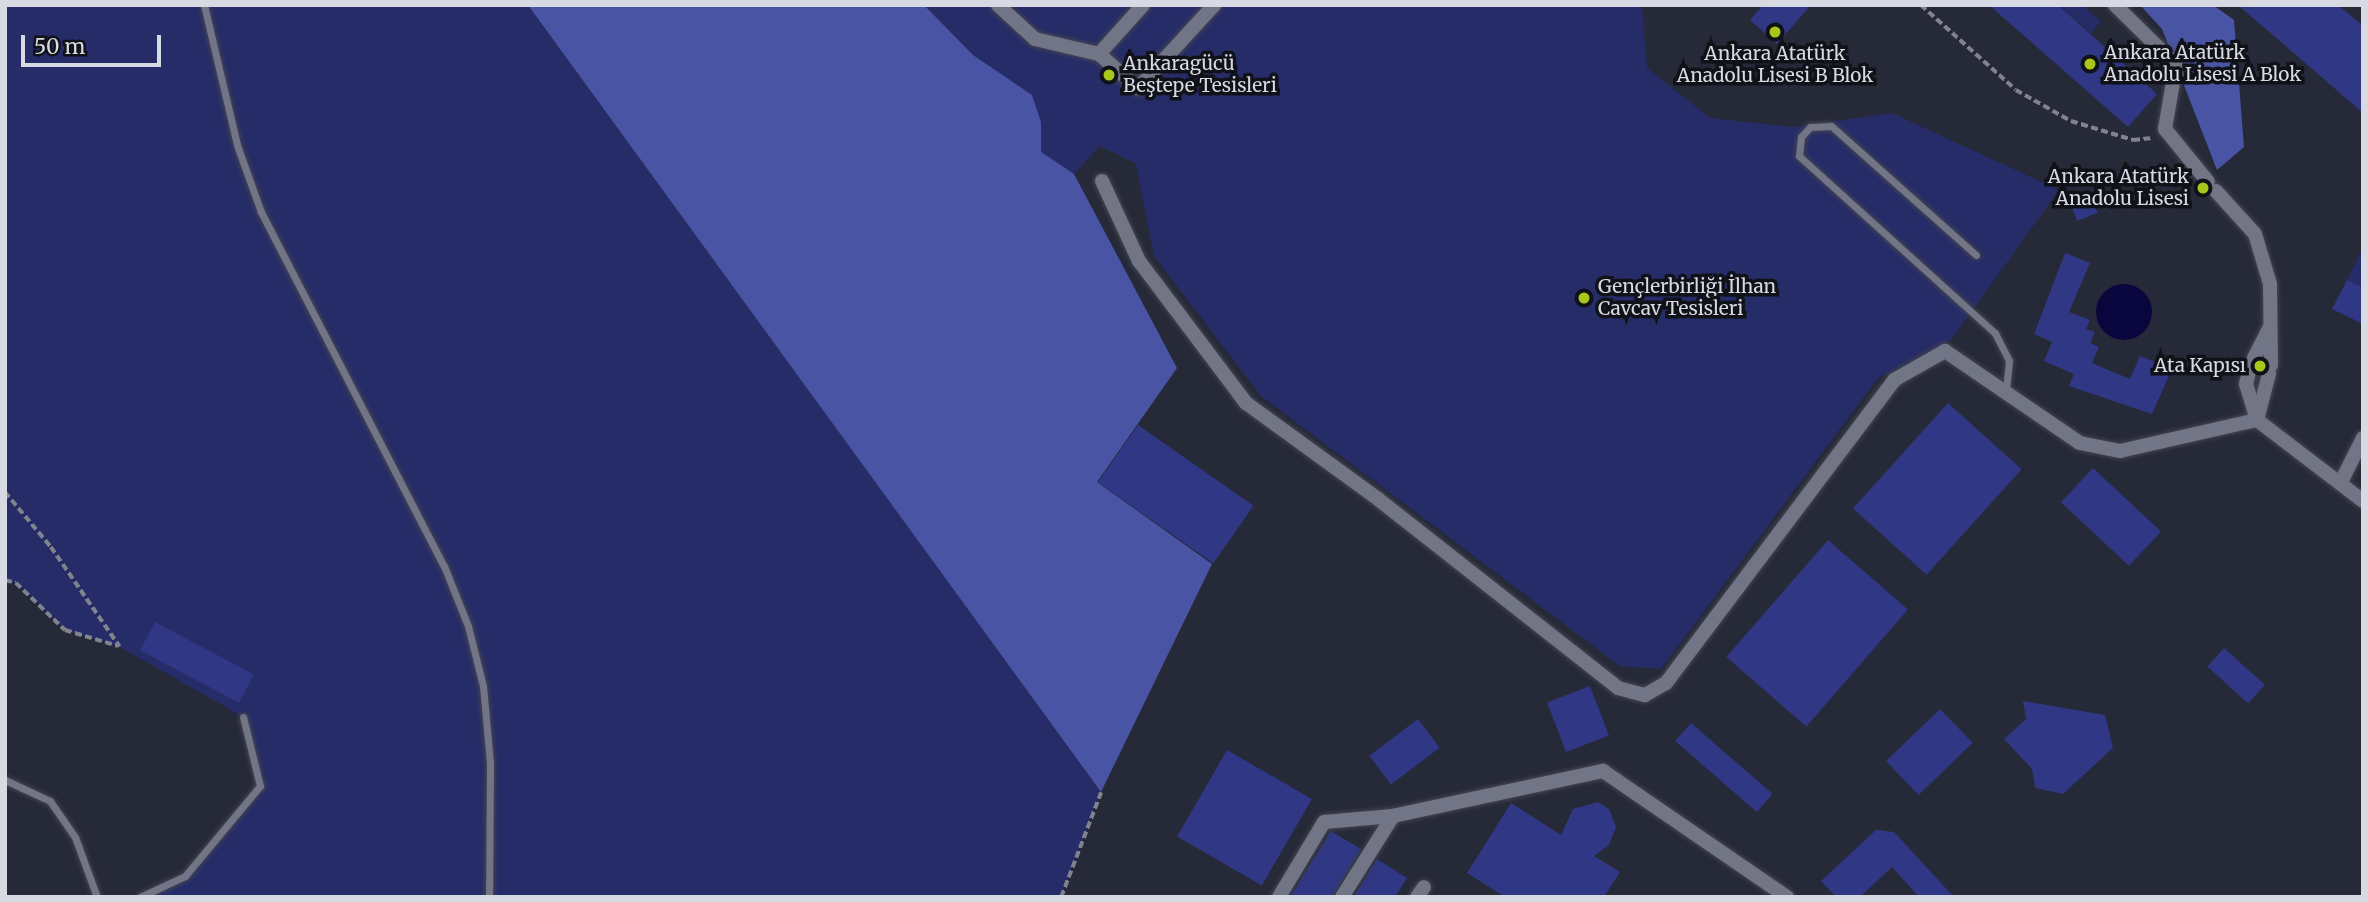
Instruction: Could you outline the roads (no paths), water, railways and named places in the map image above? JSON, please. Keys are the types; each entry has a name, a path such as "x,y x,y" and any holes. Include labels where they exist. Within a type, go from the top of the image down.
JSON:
{"street":[{"path":"998,5 1035,39 1099,54 1138,88 1214,5"},
{"path":"1099,54 1143,5"},
{"path":"2115,5 2175,65 2165,129 2255,234 2270,284 2270,370 2258,420"},
{"path":"1102,181 1139,261 1246,403 1378,499 1618,688 1644,695 1666,683 1894,380 1945,351 2080,443 2120,451 2258,420"},
{"path":"2270,327 2252,362 2248,403 2258,420 2363,501"},
{"path":"2341,482 2363,438"},
{"path":"1279,897 1324,822 1393,816 1603,771 1787,897"},
{"path":"1342,897 1393,816"}],"lane":[{"path":"204,5 237,145 261,212 444,566 468,626 483,686 490,763 489,897"},
{"path":"1976,255 1831,126 1810,127 1801,137 1799,156 1995,333 2009,361 2006,393"},
{"path":"140,897 185,876 260,786 243,717"},
{"path":"5,780 50,801 75,837 97,897"}],"place":[{"name":"Ankara Atatürk Anadolu Lisesi B Blok","path":"1775,32"},
{"name":"Ankara Atatürk Anadolu Lisesi A Blok","path":"2090,64"},
{"name":"Ankaragücü Beştepe Tesisleri","path":"1109,75"},
{"name":"Ankara Atatürk Anadolu Lisesi","path":"2203,188"},
{"name":"Gençlerbirliği İlhan Cavcav Tesisleri","path":"1584,298"},
{"name":"Ata Kapısı","path":"2260,366"}]}
